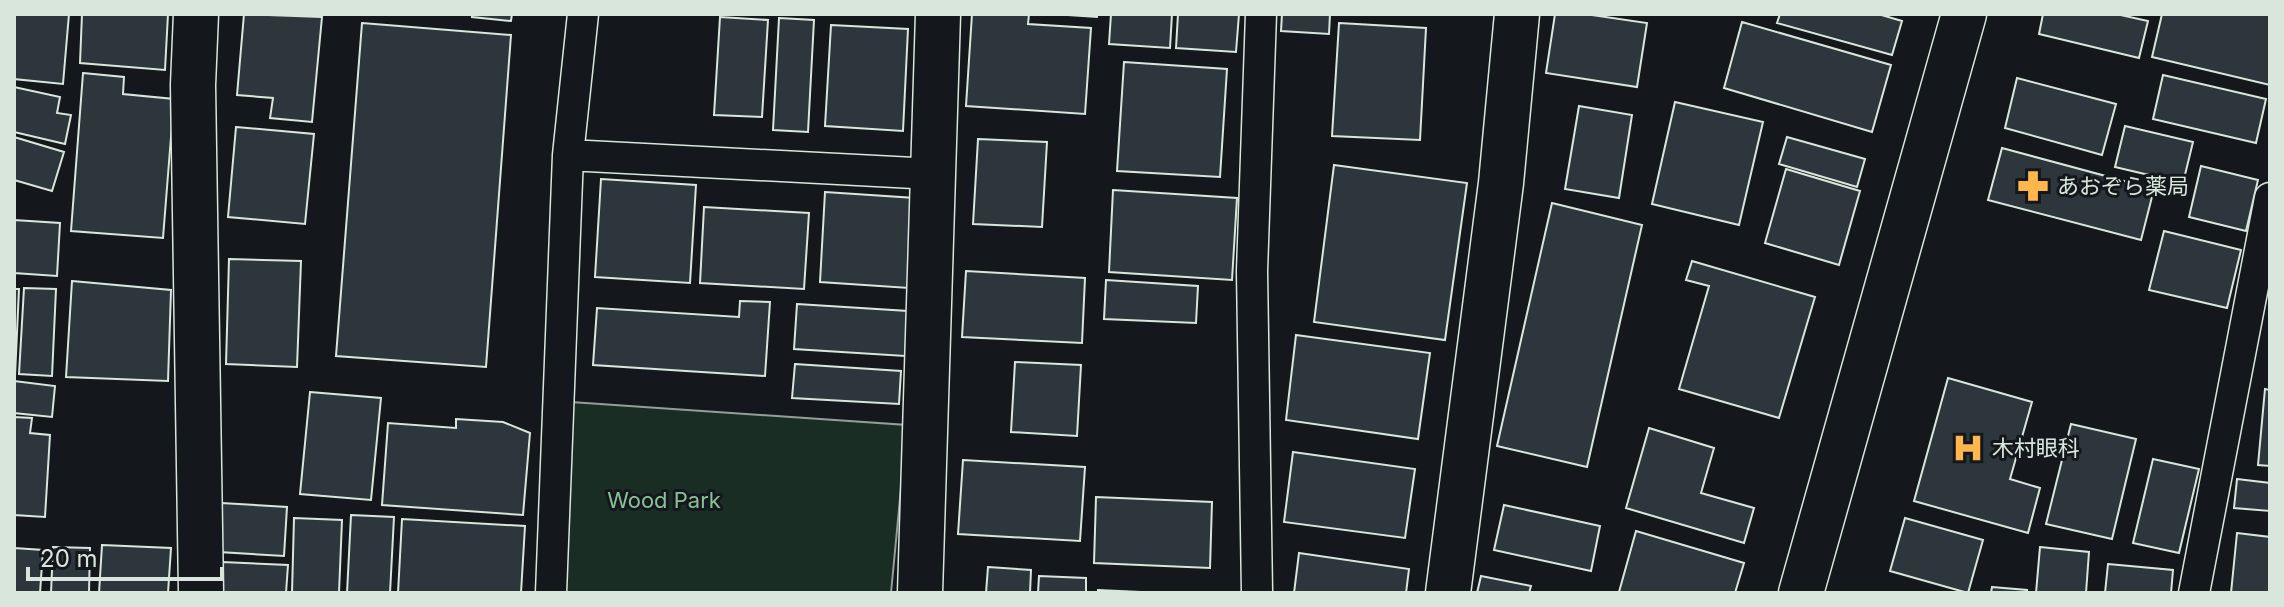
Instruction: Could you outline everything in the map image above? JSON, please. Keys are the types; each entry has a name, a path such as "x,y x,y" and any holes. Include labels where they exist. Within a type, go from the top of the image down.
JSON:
{"street":[{"path":"196,14 193,85 201,593"},
{"path":"920,593 938,14"},
{"path":"1448,593 1501,183 1517,14"},
{"path":"1801,593 1964,14"}],"lane":[{"path":"551,593 568,155 583,14"},
{"path":"1257,593 1252,271 1261,14"},
{"path":"568,155 933,174"},
{"path":"2194,593 2270,198"}],"green space":[{"name":"Wood Park","path":"571,402 907,425 891,593 565,593"}],"building":[{"path":"14,14 69,14 63,84 14,79"},
{"path":"82,14 168,14 165,70 80,63"},
{"path":"244,14 322,17 312,122 270,118 273,98 237,95"},
{"path":"472,14 512,14 511,21 472,17"},
{"path":"972,14 1029,14 1028,24 1091,28 1085,114 966,106"},
{"path":"1052,14 1097,14 1097,17"},
{"path":"1111,14 1172,14 1170,48 1109,44"},
{"path":"1178,14 1239,14 1236,52 1176,48"},
{"path":"1282,14 1330,14 1329,34 1281,31"},
{"path":"1555,14 1585,14 1647,23 1637,87 1546,73"},
{"path":"1780,14 1878,14 1902,21 1892,55 1777,23"},
{"path":"2043,14 2116,14 2148,21 2139,58 2039,34"},
{"path":"2162,14 2270,14 2270,85 2152,57"},
{"path":"720,17 768,20 762,117 714,115"},
{"path":"779,18 814,20 808,132 773,130"},
{"path":"1742,22 1891,65 1872,132 1724,88"},
{"path":"362,23 511,35 486,367 336,356"},
{"path":"1339,23 1426,28 1420,140 1332,136"},
{"path":"831,25 908,29 903,131 825,126"},
{"path":"1124,62 1227,69 1220,177 1117,171"},
{"path":"83,73 124,77 123,94 174,99 163,238 71,231"},
{"path":"2163,75 2266,99 2256,143 2153,119"},
{"path":"2017,78 2116,104 2102,155 2005,128"},
{"path":"14,87 60,97 57,113 71,115 65,144 14,132"},
{"path":"1675,102 1763,122 1739,225 1652,204"},
{"path":"1579,106 1632,115 1619,198 1565,189"},
{"path":"2125,126 2193,142 2183,183 2115,167"},
{"path":"236,127 314,134 305,224 228,217"},
{"path":"14,137 64,152 52,191 14,180"},
{"path":"1787,137 1865,159 1857,187 1779,164"},
{"path":"978,139 1047,142 1042,227 973,224"},
{"path":"2002,148 2154,189 2141,240 1988,200"},
{"path":"1334,165 1467,183 1445,340 1314,322"},
{"path":"2201,166 2258,180 2246,231 2189,217"},
{"path":"1786,169 1860,191 1839,265 1765,243"},
{"path":"601,179 696,185 690,283 595,277"},
{"path":"1113,190 1237,198 1232,280 1109,272"},
{"path":"825,192 915,198 909,288 820,282"},
{"path":"1552,203 1642,225 1587,467 1497,446"},
{"path":"704,207 809,213 804,289 700,283"},
{"path":"14,220 60,223 57,276 14,273"},
{"path":"2164,231 2241,250 2227,308 2149,290"},
{"path":"229,259 301,261 297,367 226,364"},
{"path":"1692,261 1815,297 1779,418 1679,389 1709,286 1686,280"},
{"path":"966,271 1085,278 1082,343 962,337"},
{"path":"1106,280 1198,286 1196,323 1104,319"},
{"path":"72,281 171,290 168,381 66,377"},
{"path":"24,288 56,289 52,376 19,374"},
{"path":"14,289 19,289 15,376 14,376"},
{"path":"740,301 770,302 765,376 593,365 597,308 739,317"},
{"path":"797,304 908,311 905,356 794,349"},
{"path":"1296,335 1430,353 1418,439 1286,420"},
{"path":"1015,362 1081,365 1077,436 1011,432"},
{"path":"795,364 901,371 899,404 792,398"},
{"path":"1948,378 2032,402 2010,479 2040,488 2028,533 1914,501"},
{"path":"14,381 55,386 52,417 14,413"},
{"path":"2265,389 2270,390 2270,466 2258,465"},
{"path":"310,392 381,398 371,500 300,494"},
{"path":"14,417 32,418 30,433 50,435 45,517 14,515"},
{"path":"456,419 503,422 530,433 523,515 382,505 388,423 456,428"},
{"path":"2071,424 2136,439 2112,539 2046,524"},
{"path":"1649,428 1714,448 1701,493 1754,508 1744,543 1626,508"},
{"path":"1293,452 1415,469 1405,538 1284,522"},
{"path":"2153,459 2199,469 2179,553 2133,543"},
{"path":"963,460 1085,467 1080,541 958,534"},
{"path":"2237,479 2270,483 2270,511 2234,508"},
{"path":"1096,497 1212,502 1210,568 1094,563"},
{"path":"221,503 287,507 284,556 219,552"},
{"path":"1504,505 1600,526 1591,571 1494,550"},
{"path":"351,515 394,517 390,593 347,593"},
{"path":"294,518 342,520 339,593 292,593"},
{"path":"1905,518 1983,540 1968,593 1890,571"},
{"path":"402,519 525,526 521,593 398,593"},
{"path":"1636,531 1744,563 1735,593 1619,592"},
{"path":"2237,533 2270,537 2270,593 2231,593"},
{"path":"102,545 171,548 168,593 99,593"},
{"path":"53,547 90,548 89,593 51,593"},
{"path":"2040,547 2089,552 2086,593 2036,593"},
{"path":"14,548 43,550 40,593 14,593"},
{"path":"1299,553 1409,569 1406,593 1294,593"},
{"path":"222,562 288,565 286,593 220,593"},
{"path":"2108,564 2173,570 2171,593 2105,593"},
{"path":"988,567 1031,570 1030,593 986,593"},
{"path":"1039,576 1086,578 1086,593 1038,593"},
{"path":"1481,576 1531,586 1529,593 1477,593"},
{"path":"1992,587 2027,590 2027,593 1991,593"},
{"path":"1098,590 1162,593 1098,593"}],"place":[{"name":"あおぞら薬局","path":"2033,186"},
{"name":"木村眼科","path":"1968,448"}]}
